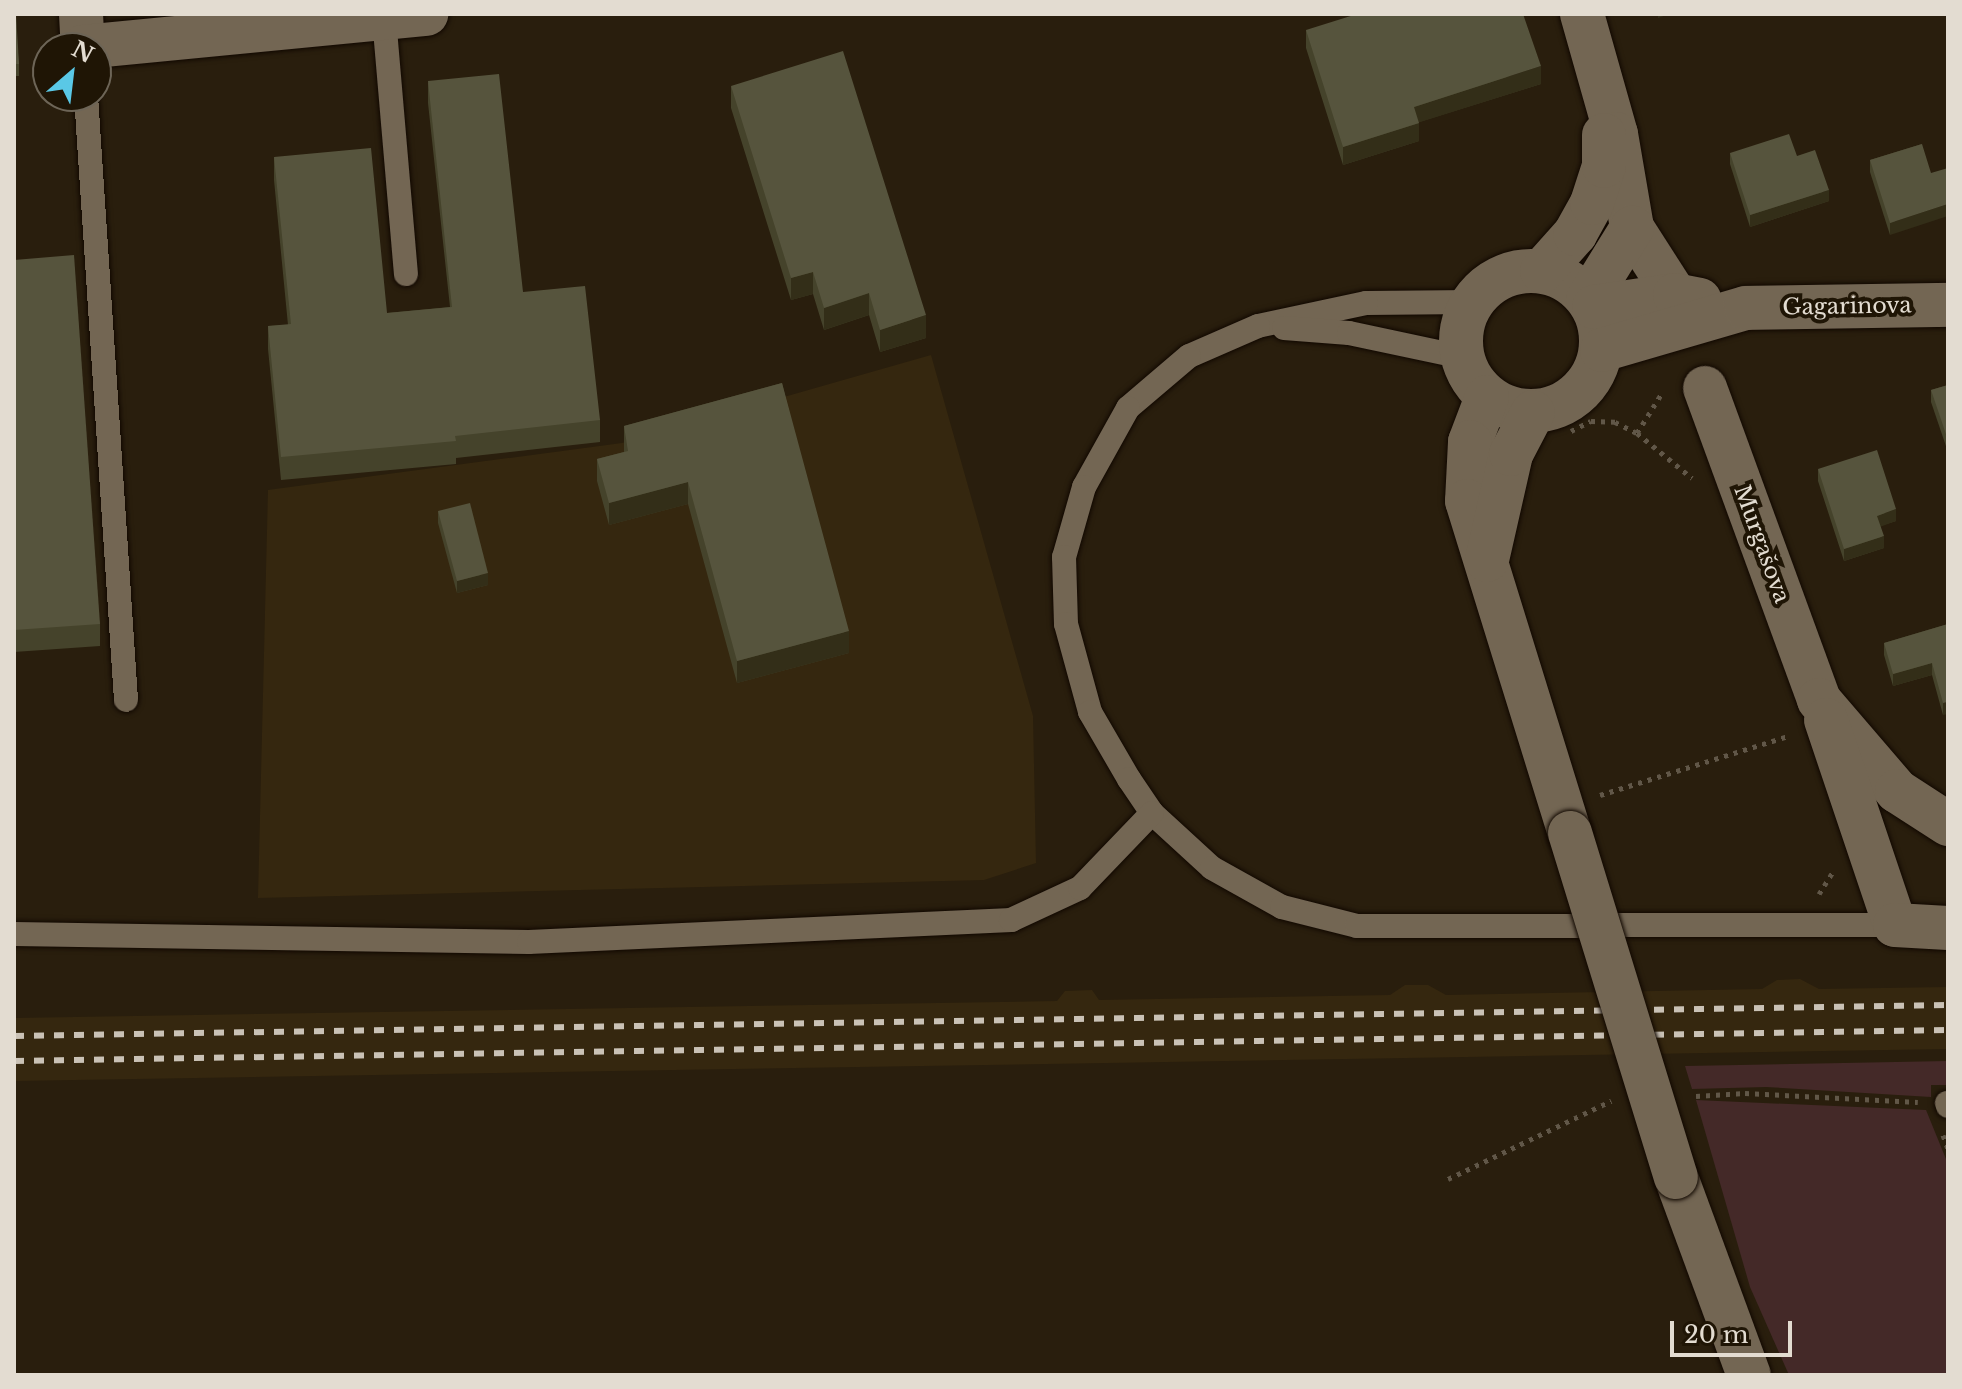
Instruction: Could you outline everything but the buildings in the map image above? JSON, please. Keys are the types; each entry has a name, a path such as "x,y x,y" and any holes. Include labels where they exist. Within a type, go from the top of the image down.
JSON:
{"street":[{"path":"1582,14 1604,80 1632,228 1675,295"},
{"path":"112,34 405,16"},
{"path":"1542,271 1575,234 1592,203 1604,166 1604,80"},
{"path":"1591,303 1632,228"},
{"path":"1486,566 1511,454 1550,423 1571,400 1596,369 1602,350 1591,303 1562,277 1542,271 1502,276 1472,302 1462,328 1462,357 1487,397 1550,423"},
{"name":"Gagarinova","path":"1591,303 1675,295 1746,308 1948,305"},
{"name":"Gagarinova","path":"1602,350 1746,308"},
{"name":"Murgašova","path":"1705,388 1804,710 1895,925"},
{"path":"1487,397 1470,442 1467,501 1486,566 1580,816 1676,1177 1749,1375"},
{"name":"Murgašova","path":"1804,710 1897,791 1948,824"},
{"path":"1895,925 1948,928"}],"lane":[{"path":"405,16 406,274"},
{"path":"87,112 126,700"},
{"path":"1472,302 1366,303 1258,326 1189,356 1128,408 1084,487 1064,557 1066,624 1090,712 1152,813 1212,868 1282,907 1357,926 1895,925"},
{"path":"1258,326 1349,333 1462,357"},
{"path":"14,934 529,942 1011,920 1080,888 1152,813"}],"path":[{"path":"1550,423 1615,422 1637,433 1705,488"},
{"path":"1798,748 1793,734 1804,710"},
{"path":"1580,816 1793,734"},
{"path":"1809,899 1818,895 1836,864"}],"shaded area":[{"path":"931,355 1033,716 1036,863 984,880 258,898 268,490 622,443"},
{"path":"1800,979 1819,989 1948,987 1948,1049 14,1081 14,1018 1057,1001 1065,991 1092,990 1099,1000 1390,995 1405,985 1428,985 1446,995 1762,989 1777,980"},
{"path":"1948,1061 1948,1085 1931,1085 1931,1097 1766,1087 1692,1089 1685,1066"},
{"path":"1696,1100 1926,1110 1948,1164 1948,1375 1789,1375 1750,1287"}],"railway":[{"path":"14,1036 1948,1005"},
{"path":"14,1061 1948,1030"}]}
